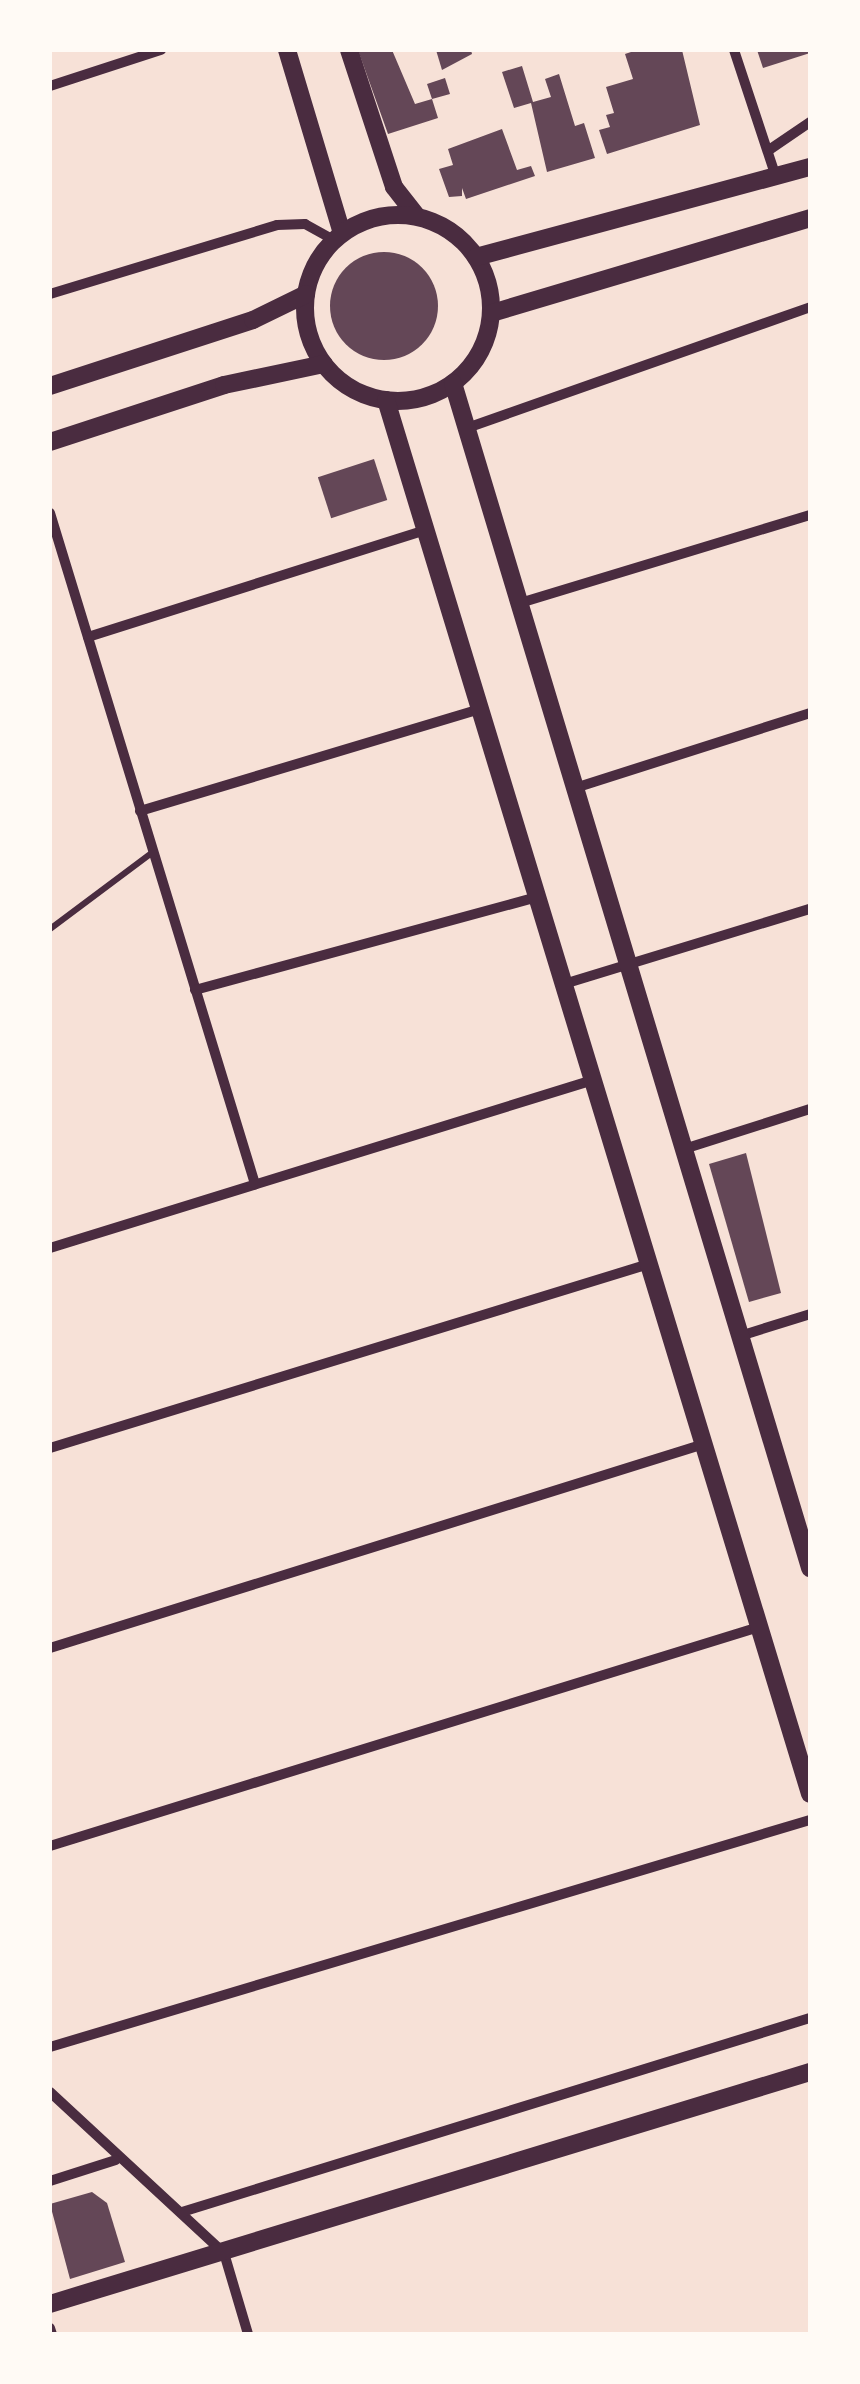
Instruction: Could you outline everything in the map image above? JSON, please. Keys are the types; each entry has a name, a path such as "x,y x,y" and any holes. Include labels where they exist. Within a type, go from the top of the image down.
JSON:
{"main road":[{"path":"287,50 338,237"},
{"path":"349,50 394,187 417,216"},
{"path":"476,256 810,167"},
{"path":"417,216 440,224 476,256 492,314 473,364 453,384 432,394 386,400 352,388 324,364 309,330 306,294 315,265 338,237 365,220 417,216"},
{"path":"492,314 810,218"},
{"path":"50,386 253,320 306,294"},
{"path":"50,442 224,385 324,364"},
{"path":"453,384 740,1336 803,1520 810,1568"},
{"path":"386,400 810,1794"},
{"path":"50,2304 810,2072"}],"street":[{"path":"50,86 161,50"},
{"path":"734,50 776,177"},
{"path":"769,150 810,122"},
{"path":"50,294 276,225 305,224 338,237"},
{"path":"467,428 810,307"},
{"path":"50,514 254,1184"},
{"path":"520,604 810,515"},
{"path":"88,637 426,530"},
{"path":"140,810 480,708"},
{"path":"575,788 810,713"},
{"path":"196,990 537,897"},
{"path":"564,984 810,909"},
{"path":"50,1248 593,1080"},
{"path":"684,1149 810,1109"},
{"path":"50,1448 649,1264"},
{"path":"740,1336 810,1314"},
{"path":"50,1648 704,1444"},
{"path":"50,1846 759,1627"},
{"path":"50,2047 810,1820"},
{"path":"182,2212 810,2018"},
{"path":"50,2092 116,2160 182,2212 224,2253 248,2334"},
{"path":"50,2181 116,2160"}],"lane":[{"path":"50,930 154,852"}],"building":[{"path":"358,50 392,50 415,104 432,99 438,118 388,134"},
{"path":"436,50 471,50 472,54 442,70"},
{"path":"637,50 682,50 700,125 607,154 599,130 610,127 606,115 614,113 606,87 633,79 625,54"},
{"path":"757,50 810,50 810,53 763,68"},
{"path":"522,66 533,102 551,97 545,79 559,74 575,126 584,123 595,158 547,172 531,103 514,108 502,72"},
{"path":"445,78 450,94 432,99 427,84"},
{"path":"502,129 517,170 531,166 535,176 466,199 462,188 462,196 449,197 439,169 453,165 448,149"},
{"path":"384,252 405,256 422,268 434,285 438,306 434,327 422,344 405,356 384,360 363,356 346,344 334,327 330,306 334,285 346,268 363,256"},
{"path":"374,459 387,500 331,518 318,477"},
{"path":"746,1153 781,1293 749,1302 709,1164"},
{"path":"92,2192 107,2203 125,2262 70,2279 50,2204"}]}
